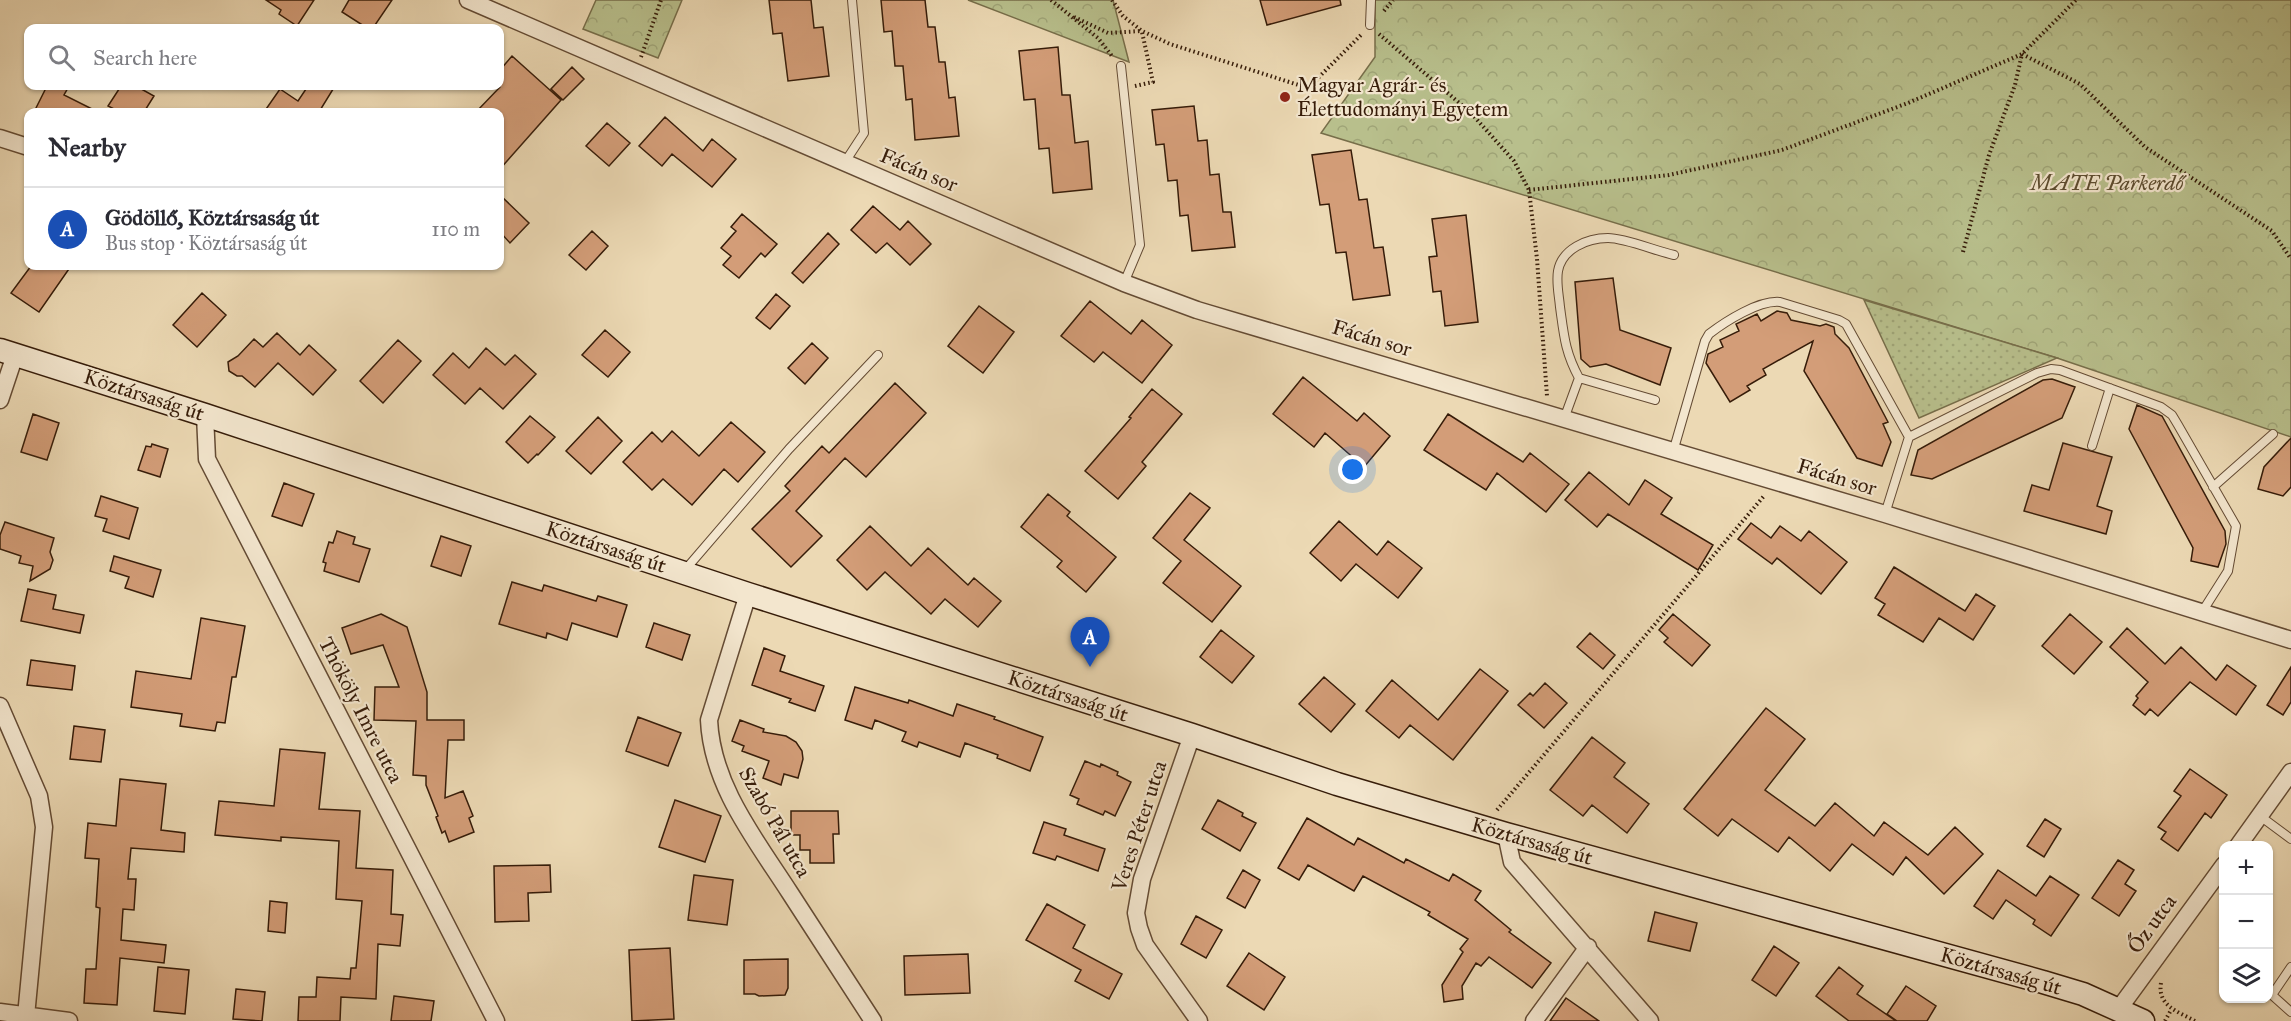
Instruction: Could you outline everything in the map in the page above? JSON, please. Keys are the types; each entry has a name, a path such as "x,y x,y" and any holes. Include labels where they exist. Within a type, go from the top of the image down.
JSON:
{"main road":[{"name":"Köztársaság út","path":"7,352 206,415 683,573 1192,735 1337,784 1506,834 2043,982 2083,994 2143,1021"}],"street":[{"name":"Fácán sor","path":"468,0 1124,283 1197,310 1885,514 2291,640"},
{"path":"0,138 24,146"},
{"path":"0,400 7,352"},
{"name":"Thököly Imre utca","path":"206,415 207,459 496,1021"},
{"name":"Szabó Pál utca","path":"748,594 709,720 710,736 719,770 728,793 749,830 873,1021"},
{"path":"0,706 39,796 44,827 26,1016"},
{"name":"Veres Péter utca","path":"1192,735 1142,879 1136,913 1138,928 1145,945 1199,1021"},
{"path":"2242,841 2291,772"},
{"path":"1506,834 1512,862 1650,1021"},
{"name":"Őz utca","path":"2118,1010 2219,871"},
{"path":"1534,1021 1588,947"},
{"path":"0,1012 69,1021"}],"lane":[{"path":"845,162 864,133 852,0"},
{"path":"1370,25 1371,0"},
{"path":"1121,66 1140,245 1124,283"},
{"path":"1564,419 1579,378 1566,351 1557,282 1559,268 1564,257 1584,243 1610,238 1674,255"},
{"path":"1673,452 1709,334 1760,304 1770,301 1780,302 1846,324 1909,436 1885,514"},
{"path":"683,573 789,449 878,355"},
{"path":"1909,436 2037,373 2051,369 2060,370 2161,407 2172,415 2236,526 2228,571 2202,612"},
{"path":"1579,378 1655,400"},
{"path":"2092,446 2110,388"},
{"path":"2213,487 2273,434"},
{"path":"2260,816 2291,839"},
{"path":"2291,967 2272,995 2291,1012"}],"path":[{"path":"635,72 661,0"},
{"path":"1051,0 1098,38 1121,66"},
{"path":"1112,0 1123,16 1142,31 1170,44 1308,88 1370,25 1395,50 1471,113 1514,161 1529,190 1537,259 1548,414"},
{"path":"1529,190 1669,175 1782,150 1908,103 2022,54 2076,0"},
{"path":"1066,13 1108,33 1142,31"},
{"path":"1142,31 1153,82"},
{"path":"1963,252 1989,155 2014,86 2022,54"},
{"path":"2022,54 2080,84 2145,147 2272,231 2291,259"},
{"path":"1482,827 1776,482"},
{"path":"2162,979 2160,988 2171,1010 2195,1021"},
{"path":"2165,1021 2171,1010"}],"green space":[{"path":"596,0 682,0 658,58 583,29"},
{"path":"968,0 1113,0 1129,62"},
{"name":"MATE Parkerdő","path":"1375,0 2291,0 2291,437 2057,358 1321,133 1375,57"},
{"path":"1864,300 2057,358 1919,418"}],"building":[{"path":"266,0 314,0 298,24 294,24 279,14 281,10"},
{"path":"349,0 392,0 376,24 361,24 342,12"},
{"path":"769,0 811,0 814,28 823,27 829,76 788,81 782,33 773,34"},
{"path":"881,0 925,0 928,27 935,27 939,62 945,62 949,98 955,97 959,136 915,140 912,99 906,100 903,66 895,66 892,31 884,32"},
{"path":"1260,0 1340,0 1341,5 1267,25"},
{"path":"1058,47 1062,95 1070,95 1075,143 1088,141 1092,189 1053,193 1049,148 1039,149 1035,99 1024,100 1019,51"},
{"path":"512,56 561,100 504,164 504,108 480,108 497,90 504,90 504,65"},
{"path":"572,67 584,79 563,100 551,89"},
{"path":"45,90 67,90 64,95 90,108 36,108"},
{"path":"118,90 143,90 154,96 146,108 108,106"},
{"path":"279,90 298,101 305,90 333,90 321,108 267,108"},
{"path":"1194,106 1198,141 1207,140 1210,175 1219,174 1223,212 1231,212 1235,247 1192,251 1188,215 1180,216 1177,180 1168,181 1164,144 1156,145 1152,110"},
{"path":"665,117 703,151 712,139 736,159 712,187 672,154 662,166 639,146"},
{"path":"607,123 630,143 609,166 586,146"},
{"path":"1351,150 1359,200 1367,199 1374,248 1383,247 1390,295 1353,300 1346,252 1336,253 1329,204 1320,205 1312,155"},
{"path":"504,199 529,223 510,243 504,236"},
{"path":"873,206 900,230 908,221 931,244 910,265 887,243 876,253 851,230"},
{"path":"742,214 777,244 765,257 761,253 739,278 723,265 731,256 721,248 736,231 731,227"},
{"path":"1466,215 1478,322 1445,326 1441,291 1433,292 1429,257 1437,256 1432,219"},
{"path":"592,231 608,246 586,270 569,255"},
{"path":"828,233 839,244 803,283 792,273"},
{"path":"28,270 68,270 39,312 11,293"},
{"path":"1613,278 1620,330 1671,348 1660,385 1606,364 1590,367 1581,359 1575,282"},
{"path":"202,293 226,315 197,347 173,325"},
{"path":"776,294 790,306 770,329 756,318"},
{"path":"1090,301 1131,334 1142,320 1172,345 1142,383 1103,352 1094,362 1061,336"},
{"path":"979,306 1014,332 983,373 948,346"},
{"path":"1777,311 1787,313 1791,320 1834,327 1835,334 1849,348 1888,422 1883,424 1891,442 1882,466 1857,458 1804,371 1813,341 1763,369 1766,375 1747,386 1750,390 1730,402 1706,363 1708,354 1723,347 1720,340 1739,331 1736,324 1757,314 1761,321"},
{"path":"605,330 630,352 608,377 582,355"},
{"path":"277,333 300,355 309,345 336,370 313,395 278,363 255,387 242,376 229,371 228,362 238,356 254,339 263,347"},
{"path":"398,340 421,361 383,403 360,381"},
{"path":"812,343 828,358 805,384 788,368"},
{"path":"486,348 505,365 515,355 536,374 503,409 480,388 465,404 433,375 453,353 469,368"},
{"path":"1303,377 1357,421 1364,413 1390,436 1364,467 1325,433 1314,447 1273,414"},
{"path":"2052,379 2075,387 2062,418 1932,479 1911,475 1918,450 2043,380"},
{"path":"895,383 926,413 866,477 845,458 796,511 822,536 791,567 752,529 790,491 785,486 822,446 829,453"},
{"path":"1152,389 1182,414 1142,462 1146,466 1118,499 1085,471 1131,418 1129,417"},
{"path":"2137,405 2162,416 2225,531 2226,544 2218,567 2191,561 2193,548 2129,429"},
{"path":"33,414 59,423 47,460 21,452"},
{"path":"1448,414 1523,462 1530,453 1569,484 1546,512 1497,473 1486,490 1424,450"},
{"path":"530,416 555,437 528,463 506,442"},
{"path":"598,417 622,441 591,474 566,451"},
{"path":"731,422 765,452 738,482 724,469 692,505 663,479 652,490 623,462 652,432 662,442 672,431 699,456"},
{"path":"2291,438 2291,487 2283,496 2258,489 2264,467"},
{"path":"2063,443 2112,457 2097,506 2112,511 2106,534 2024,511 2032,485 2049,490"},
{"path":"152,444 168,449 160,477 138,470 146,446 151,447"},
{"path":"1589,472 1629,505 1645,480 1672,498 1661,514 1713,545 1698,570 1608,514 1597,527 1565,500"},
{"path":"284,483 314,494 302,526 272,516"},
{"path":"1190,493 1210,508 1184,540 1241,586 1212,622 1163,583 1181,561 1153,538"},
{"path":"1048,494 1070,512 1067,516 1116,557 1086,592 1057,567 1062,561 1021,527"},
{"path":"101,496 138,508 129,539 103,531 107,519 95,516"},
{"path":"1339,521 1377,555 1388,541 1422,568 1398,598 1356,564 1341,581 1310,553"},
{"path":"5,522 54,538 50,552 53,560 50,569 30,581 33,566 19,563 21,556 0,549 0,535"},
{"path":"1751,523 1771,538 1780,526 1801,541 1809,531 1847,562 1821,594 1777,558 1772,564 1738,539"},
{"path":"870,526 911,566 928,548 968,585 974,578 1001,601 978,627 945,599 931,614 885,572 867,590 837,560"},
{"path":"337,531 355,537 353,544 370,549 359,582 324,571 326,563 323,562 329,542 333,543"},
{"path":"441,536 471,546 461,576 431,566"},
{"path":"114,556 161,570 153,597 125,588 129,577 110,571"},
{"path":"1894,567 1965,611 1976,594 1995,606 1973,640 1939,618 1923,642 1878,615 1885,604 1875,598"},
{"path":"512,582 542,591 544,585 596,601 598,596 627,605 617,637 572,623 567,640 547,633 546,638 499,624"},
{"path":"28,589 56,595 53,609 84,615 80,633 21,621"},
{"path":"381,614 407,627 427,692 427,720 464,720 464,740 448,740 445,798 463,791 473,816 469,818 474,832 449,842 445,831 442,833 436,817 438,816 426,785 426,776 413,775 416,721 374,720 375,687 399,687 383,645 351,654 342,628"},
{"path":"1673,614 1710,645 1692,666 1664,642 1668,638 1659,630"},
{"path":"2070,614 2102,642 2074,674 2042,646"},
{"path":"201,618 245,626 236,677 232,677 225,723 217,722 215,731 180,726 182,714 131,707 136,671 191,679"},
{"path":"654,623 690,635 682,660 646,647"},
{"path":"2127,628 2165,664 2181,647 2216,680 2227,665 2256,686 2236,715 2190,682 2158,716 2150,709 2145,715 2133,705 2138,698 2136,696 2148,682 2110,647"},
{"path":"1221,630 1254,656 1232,683 1200,657"},
{"path":"1590,633 1615,655 1603,669 1577,647"},
{"path":"764,648 785,656 780,671 824,686 815,711 789,702 791,699 752,685"},
{"path":"31,660 75,666 72,690 27,685"},
{"path":"2291,667 2291,702 2283,715 2267,705"},
{"path":"1480,669 1508,691 1453,760 1410,725 1399,738 1366,711 1392,680 1438,720"},
{"path":"1324,677 1355,704 1331,732 1299,704"},
{"path":"1545,683 1567,703 1544,728 1518,705 1530,693 1533,696"},
{"path":"855,687 908,703 909,700 953,716 957,704 1043,737 1030,771 997,758 998,755 965,743 960,757 919,742 917,747 902,741 906,732 875,720 872,729 845,720"},
{"path":"1766,708 1805,739 1765,790 1815,826 1835,803 1874,836 1884,822 1928,855 1955,827 1983,854 1944,894 1906,857 1893,875 1852,844 1830,871 1789,837 1778,852 1732,819 1718,836 1684,809"},
{"path":"638,717 681,733 668,766 626,751"},
{"path":"740,720 764,729 763,732 786,736 796,742 802,751 803,759 798,778 784,774 781,785 763,778 769,761 742,751 744,746 732,741"},
{"path":"74,726 105,730 101,762 70,759"},
{"path":"1592,737 1625,763 1614,777 1649,804 1627,833 1592,805 1583,816 1550,790"},
{"path":"280,749 325,753 319,809 360,811 356,868 393,870 391,914 403,915 400,946 378,944 376,999 341,997 340,1021 298,1021 299,997 316,997 317,977 350,979 351,968 356,968 362,901 336,899 339,841 281,837 281,841 215,835 219,801 274,806"},
{"path":"1085,761 1100,767 1101,764 1118,772 1117,775 1131,782 1115,816 1105,811 1103,815 1077,804 1079,799 1070,795"},
{"path":"2190,769 2227,795 2211,818 2205,813 2178,851 2161,839 2166,832 2158,827 2181,796 2174,791"},
{"path":"120,779 166,784 161,830 185,833 184,852 131,848 128,879 136,879 134,910 123,909 121,940 166,945 164,963 120,958 117,1005 84,1003 86,969 96,969 100,908 96,907 99,859 85,858 88,823 116,826"},
{"path":"675,800 721,816 705,862 659,847"},
{"path":"1218,800 1243,813 1242,816 1256,823 1240,851 1202,829"},
{"path":"791,811 838,811 839,834 833,834 834,863 810,863 810,850 800,850 800,835 791,835"},
{"path":"1307,818 1354,845 1358,838 1404,863 1406,859 1449,881 1453,874 1481,891 1475,900 1511,930 1509,932 1551,963 1532,988 1489,957 1481,966 1476,963 1462,986 1463,999 1444,1002 1442,985 1463,952 1460,949 1468,939 1428,915 1430,912 1363,876 1354,891 1308,865 1299,880 1278,868"},
{"path":"2045,819 2061,829 2044,857 2027,846"},
{"path":"1044,822 1066,829 1064,835 1105,849 1098,871 1057,856 1055,860 1033,853"},
{"path":"2118,860 2134,870 2125,884 2136,891 2119,916 2092,898"},
{"path":"550,865 551,892 528,893 529,921 495,922 494,866"},
{"path":"1243,870 1260,880 1245,908 1227,898"},
{"path":"1998,870 2036,896 2050,876 2079,895 2051,936 2033,924 2035,920 2006,900 1993,919 1974,906"},
{"path":"694,875 733,880 727,925 688,920"},
{"path":"270,901 287,903 285,933 268,931"},
{"path":"1047,904 1085,925 1073,948 1122,974 1109,999 1075,981 1081,970 1026,940"},
{"path":"1655,912 1697,923 1690,951 1648,941"},
{"path":"1196,916 1222,930 1206,958 1181,944"},
{"path":"1774,946 1799,963 1776,996 1752,980"},
{"path":"670,948 674,1019 632,1021 629,950"},
{"path":"1249,953 1285,977 1264,1010 1227,986"},
{"path":"968,954 970,993 905,995 904,956"},
{"path":"788,959 788,988 785,995 744,994 744,960"},
{"path":"158,967 189,970 185,1014 154,1011"},
{"path":"1839,967 1863,986 1857,994 1896,1021 1849,1021 1816,996"},
{"path":"1906,986 1936,1006 1927,1021 1897,1021 1887,1014"},
{"path":"236,989 265,992 262,1021 233,1019"},
{"path":"394,996 434,1001 431,1021 391,1021"},
{"path":"1566,998 1599,1021 1550,1021"}],"place":[{"name":"Magyar Agrár- és Élettudományi Egyetem","path":"1285,97"},
{"name":"Gödöllő, Köztársaság út","path":"1090,667"}]}
